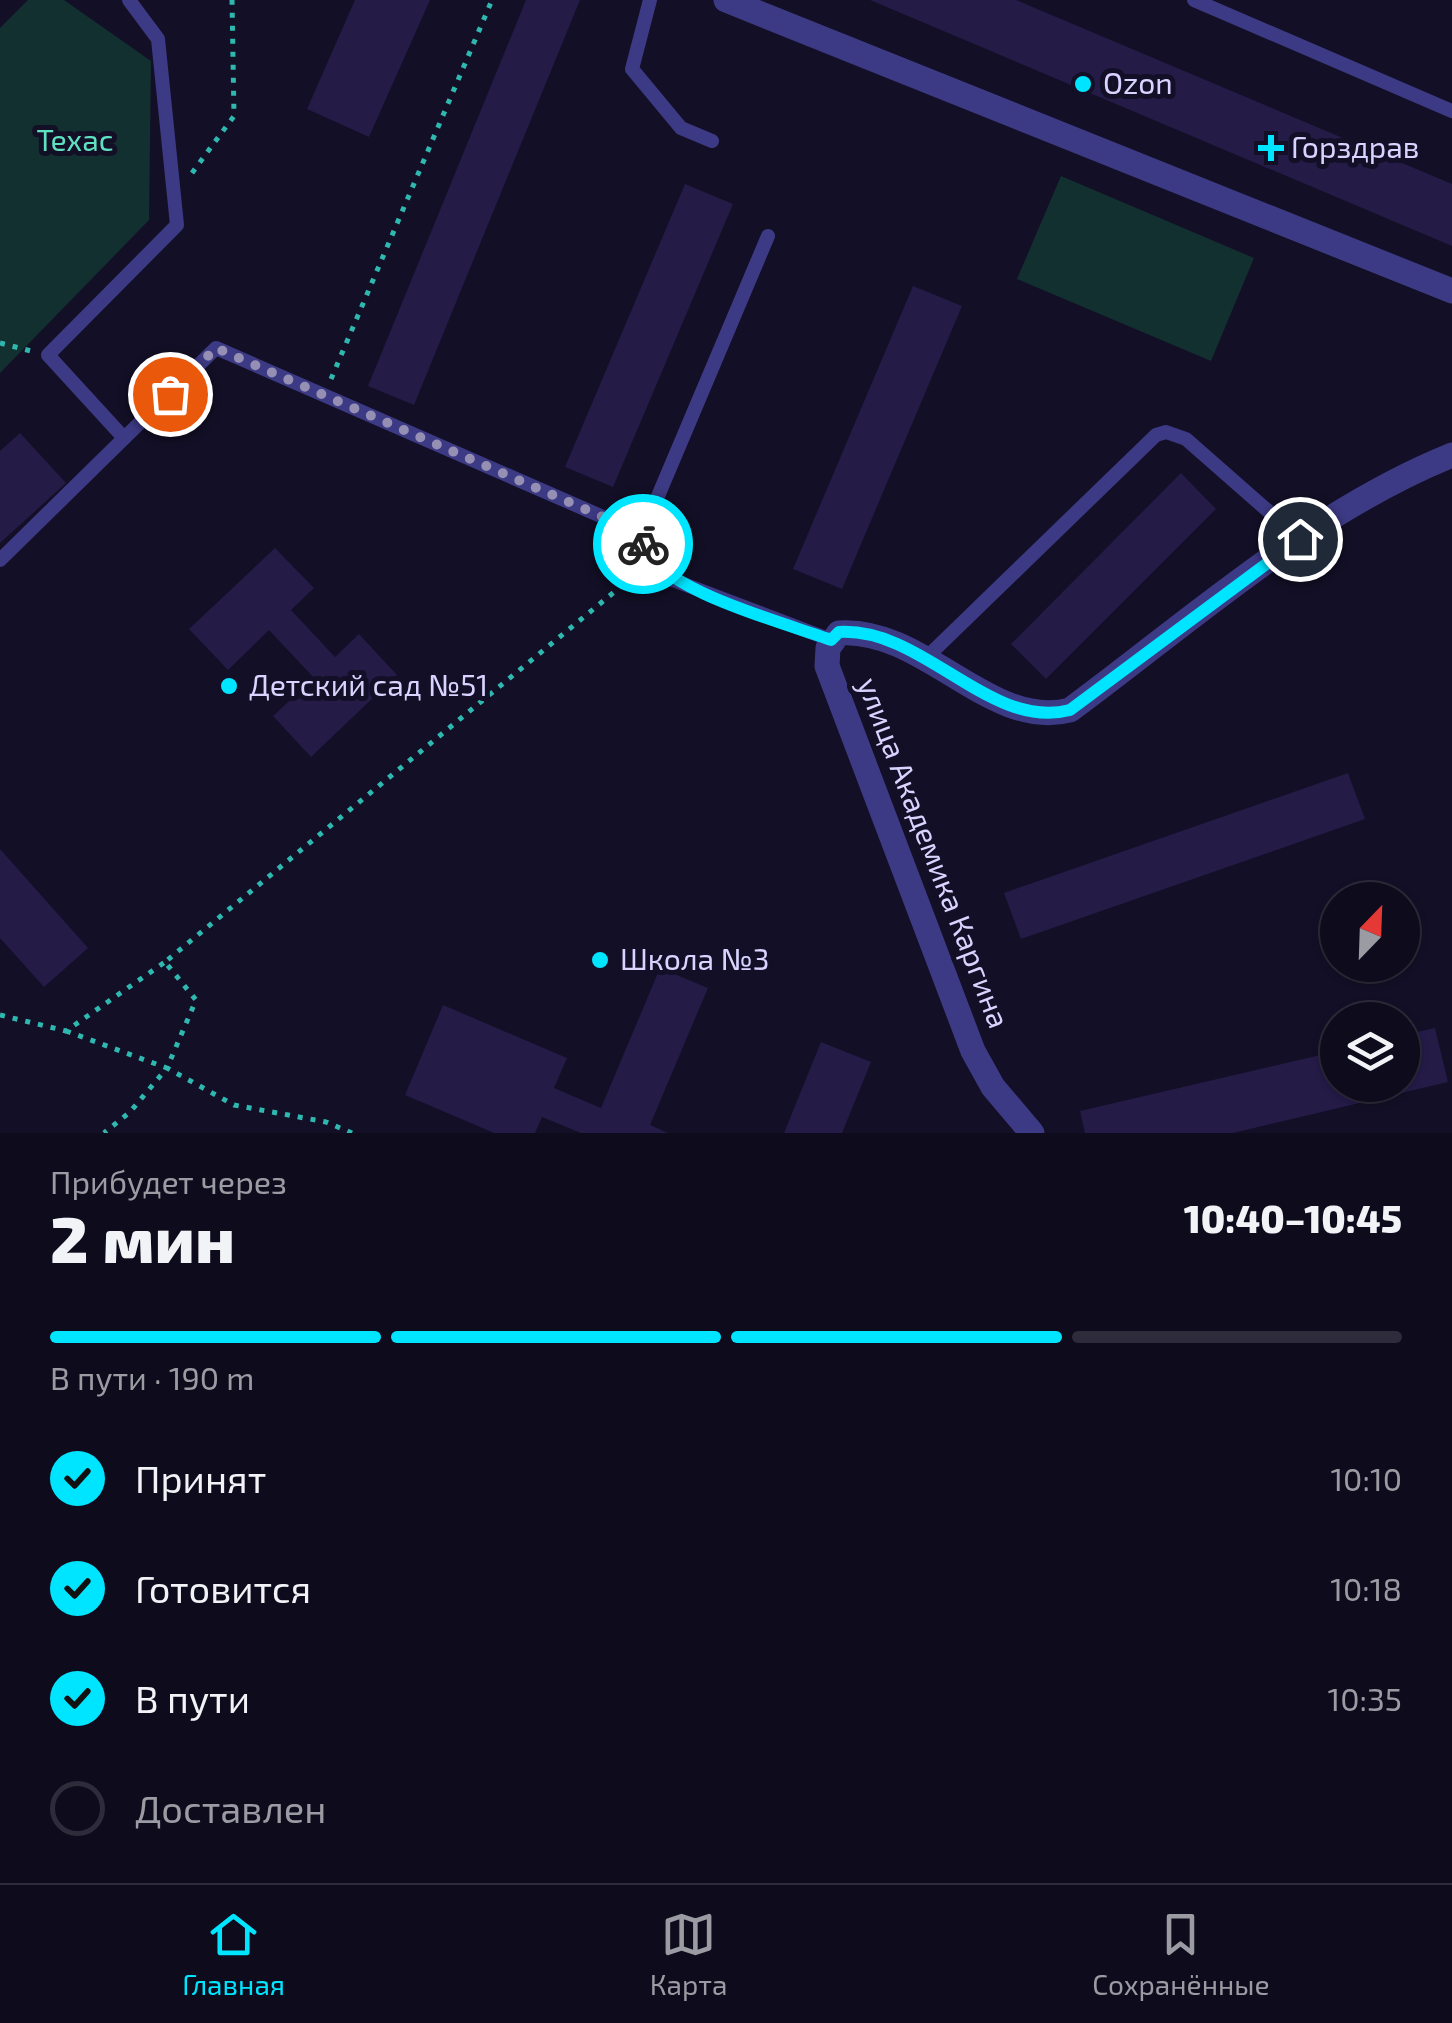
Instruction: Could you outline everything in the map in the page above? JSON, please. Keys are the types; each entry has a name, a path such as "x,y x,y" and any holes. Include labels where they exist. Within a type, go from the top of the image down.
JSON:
{"street":[{"path":"726,0 1452,291"},
{"name":"улица Академика Каргина","path":"1032,1133 993,1087 973,1051 826,666 831,640 839,632 875,636 926,658 1015,708 1041,715 1070,710 1300,539 1389,480 1452,455"}],"lane":[{"path":"124,438 48,355 176,225 158,39 129,0"},
{"path":"650,0 632,69 681,128 712,141"},
{"path":"1194,0 1452,111"},
{"path":"768,236 642,534 651,562 673,580 831,640"},
{"path":"0,560 216,348 642,534"},
{"path":"926,658 1156,435 1166,432 1186,439 1300,539"}],"path":[{"path":"176,194 234,116 232,0"},
{"path":"324,396 492,0"},
{"path":"0,344 48,355"},
{"path":"66,1030 165,962 651,562"},
{"path":"104,1133 130,1112 167,1068 196,1000 165,962"},
{"path":"0,1015 66,1030 167,1068 234,1105 326,1122 352,1133"}],"green space":[{"name":"Техас","path":"28,0 64,0 151,61 149,220 0,373 0,28"},
{"path":"1061,176 1254,258 1211,361 1017,279"}],"building":[{"path":"355,0 430,0 369,137 307,109"},
{"path":"526,0 580,0 414,405 368,386"},
{"path":"870,0 1016,0 1452,184 1452,246"},
{"path":"685,184 733,204 613,487 565,467"},
{"path":"913,286 962,306 842,589 793,569"},
{"path":"20,433 66,483 0,543 0,451"},
{"path":"1181,473 1216,509 1046,679 1011,644"},
{"path":"275,548 314,588 291,610 335,657 359,634 397,675 311,757 273,716 314,678 269,630 228,670 189,629"},
{"path":"1348,773 1365,819 1021,939 1004,893"},
{"path":"0,849 88,948 44,987 0,938"},
{"path":"660,968 708,988 650,1125 668,1133 581,1133 542,1117 535,1133 494,1133 405,1095 443,1005 567,1058 554,1088 601,1108"},
{"path":"1435,1028 1448,1082 1420,1089 1420,1031"},
{"path":"821,1042 871,1062 842,1133 784,1133"},
{"path":"1320,1055 1320,1102 1364,1102 1233,1133 1085,1133 1080,1111"}],"way so far":[{"path":"170,394 216,348 642,534 643,544"}],"place":[{"name":"Ozon","path":"1083,84"},
{"name":"Горздрав","path":"1271,148"},
{"name":"Детский сад №51","path":"229,686"},
{"name":"Школа №3","path":"600,960"}],"route":[{"path":"643,544 651,562 673,580 831,640 839,632 875,636 926,658 1015,708 1041,715 1070,710 1300,539"}]}
